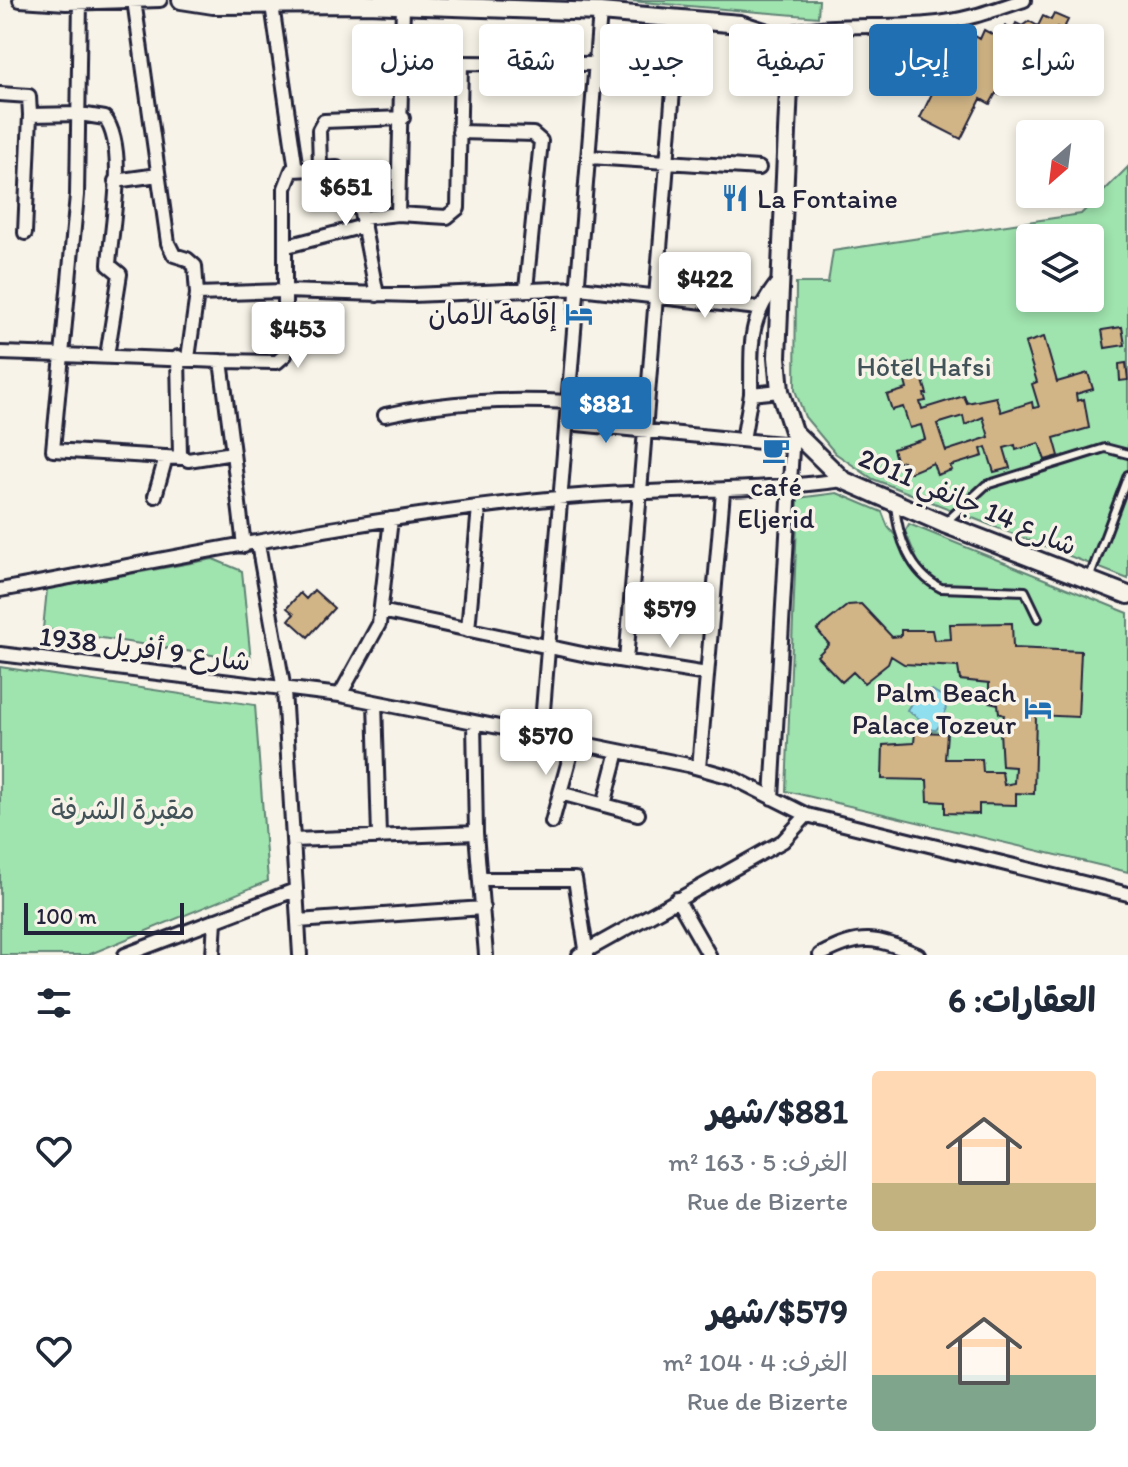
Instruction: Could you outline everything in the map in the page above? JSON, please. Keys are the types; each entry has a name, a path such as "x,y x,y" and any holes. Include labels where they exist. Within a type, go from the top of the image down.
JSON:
{"main road":[{"path":"181,0 600,12 734,24"},
{"name":"شارع 14 جانفي 2011","path":"789,96 776,332 780,391 793,438 843,480 895,505 1128,595"}],"street":[{"path":"20,0 160,0"},
{"path":"134,0 168,243 174,255 187,259 195,266 197,294 183,358 181,458"},
{"path":"853,26 940,23 976,17 1024,0"},
{"path":"80,1 77,195 53,450 181,458 233,453"},
{"path":"272,5 296,170"},
{"path":"398,214 403,118 403,5"},
{"path":"541,735 600,12"},
{"path":"626,661 648,431 679,18"},
{"path":"287,246 398,214 443,218 455,213 459,199 461,63 596,64"},
{"path":"0,94 29,96 25,233"},
{"path":"30,115 98,115 111,126 115,181 109,265 120,274 107,356"},
{"path":"320,167 319,130 324,121 403,118"},
{"path":"459,132 533,134 541,141 526,289"},
{"path":"590,157 759,168"},
{"path":"0,353 282,361 286,350 286,180 292,170 337,168 352,181 377,295"},
{"path":"115,181 158,175"},
{"path":"743,440 751,394 751,351 758,308 780,280"},
{"path":"197,294 284,291 377,295 579,288 758,308"},
{"path":"221,361 244,546"},
{"path":"751,394 780,391"},
{"path":"385,415 457,402 511,399 570,402"},
{"path":"567,423 743,440 793,438 772,798"},
{"path":"155,496 166,457"},
{"path":"0,590 391,519 479,507 561,497 723,492 843,480"},
{"path":"699,768 723,492"},
{"path":"468,630 479,507"},
{"path":"340,695 379,624 391,519"},
{"path":"258,544 284,690 300,955"},
{"path":"381,611 548,646 707,674"},
{"name":"شارع 9 أفريل 1938","path":"0,654 340,695 699,768 731,777 807,815 1128,894"},
{"path":"375,702 379,836"},
{"path":"474,722 476,833 486,955"},
{"path":"552,822 574,742"},
{"path":"604,805 618,751"},
{"path":"560,793 638,814"},
{"path":"482,879 575,879 584,954 783,841 807,815"},
{"path":"293,840 476,833"},
{"path":"125,955 295,890"},
{"path":"677,899 704,953"},
{"path":"298,921 483,908"},
{"path":"213,955 215,920"},
{"path":"820,955 847,941 873,938 918,955"}],"lane":[{"path":"864,26 914,50 935,54 941,47 940,23"},
{"path":"944,524 986,485 1105,448 1128,454"},
{"path":"1089,579 1128,475"},
{"path":"895,505 897,530 903,545 930,583 941,588 1025,591 1038,618"}],"green space":[{"path":"619,0 819,0 818,17"},
{"name":"Hôtel Hafsi","path":"1128,167 1128,579 873,479 835,453 805,417 795,390 796,283 828,283 833,251 1081,214 1087,208 1104,208 1104,191"},
{"path":"837,493 882,512 888,527 918,562 905,531 909,524 1128,613 1128,872 786,791 798,498"},
{"path":"213,559 242,571 251,661 43,629 47,589"},
{"name":"مقبرة الشرفة","path":"0,667 255,705 268,881 88,955 0,955"}],"water":[{"path":"932,690 947,699 944,720 936,730 923,729 922,721 907,710 915,697"}],"building":[{"path":"1054,14 1068,20 1066,24 1039,24 1043,16 1051,20"},
{"path":"984,30 993,35 994,96 990,104 981,99 961,139 920,118 931,96 977,96 977,37 980,39"},
{"path":"1122,327 1125,345 1105,348 1102,330"},
{"path":"1044,337 1057,382 1088,373 1093,389 1076,394 1077,401 1084,399 1089,428 1054,438 1059,456 1045,460 1039,443 1016,450 1015,445 1004,448 1010,468 994,472 986,447 981,449 983,456 950,466 952,470 937,475 933,463 907,474 903,461 897,463 893,449 925,439 921,425 910,428 903,407 892,410 887,395 907,389 901,366 917,361 927,394 924,394 926,401 920,402 922,409 964,396 967,403 996,397 1001,412 1032,402 1033,408 1039,407 1032,384 1037,382 1025,343","holes":["963,416 965,425 983,417 989,437 946,451 937,424"]},
{"path":"1126,363 1128,380 1120,381 1119,364"},
{"path":"314,590 334,608 308,637 289,620 294,614 287,608 300,593 306,599"},
{"name":"Palm Beach Palace Tozeur","path":"861,604 892,637 901,636 901,630 932,630 934,640 951,639 950,624 1012,623 1013,648 1081,651 1078,717 1036,715 1034,794 1016,793 1016,805 979,804 979,814 945,813 945,802 928,801 927,780 882,779 883,745 914,743 915,732 947,733 945,759 982,759 983,772 1002,772 1004,785 1014,783 1015,767 1002,766 1000,731 1004,715 999,713 998,704 989,702 989,683 960,680 958,667 904,664 891,656 888,664 864,683 853,672 842,682 817,656 829,644 817,630 848,605"}],"place":[{"name":"La Fontaine","path":"735,198"},
{"name":"إقامة الامان","path":"579,314"},
{"name":"café Eljerid","path":"776,450"},
{"name":"Palm Beach Palace Tozeur","path":"1038,708"}]}
